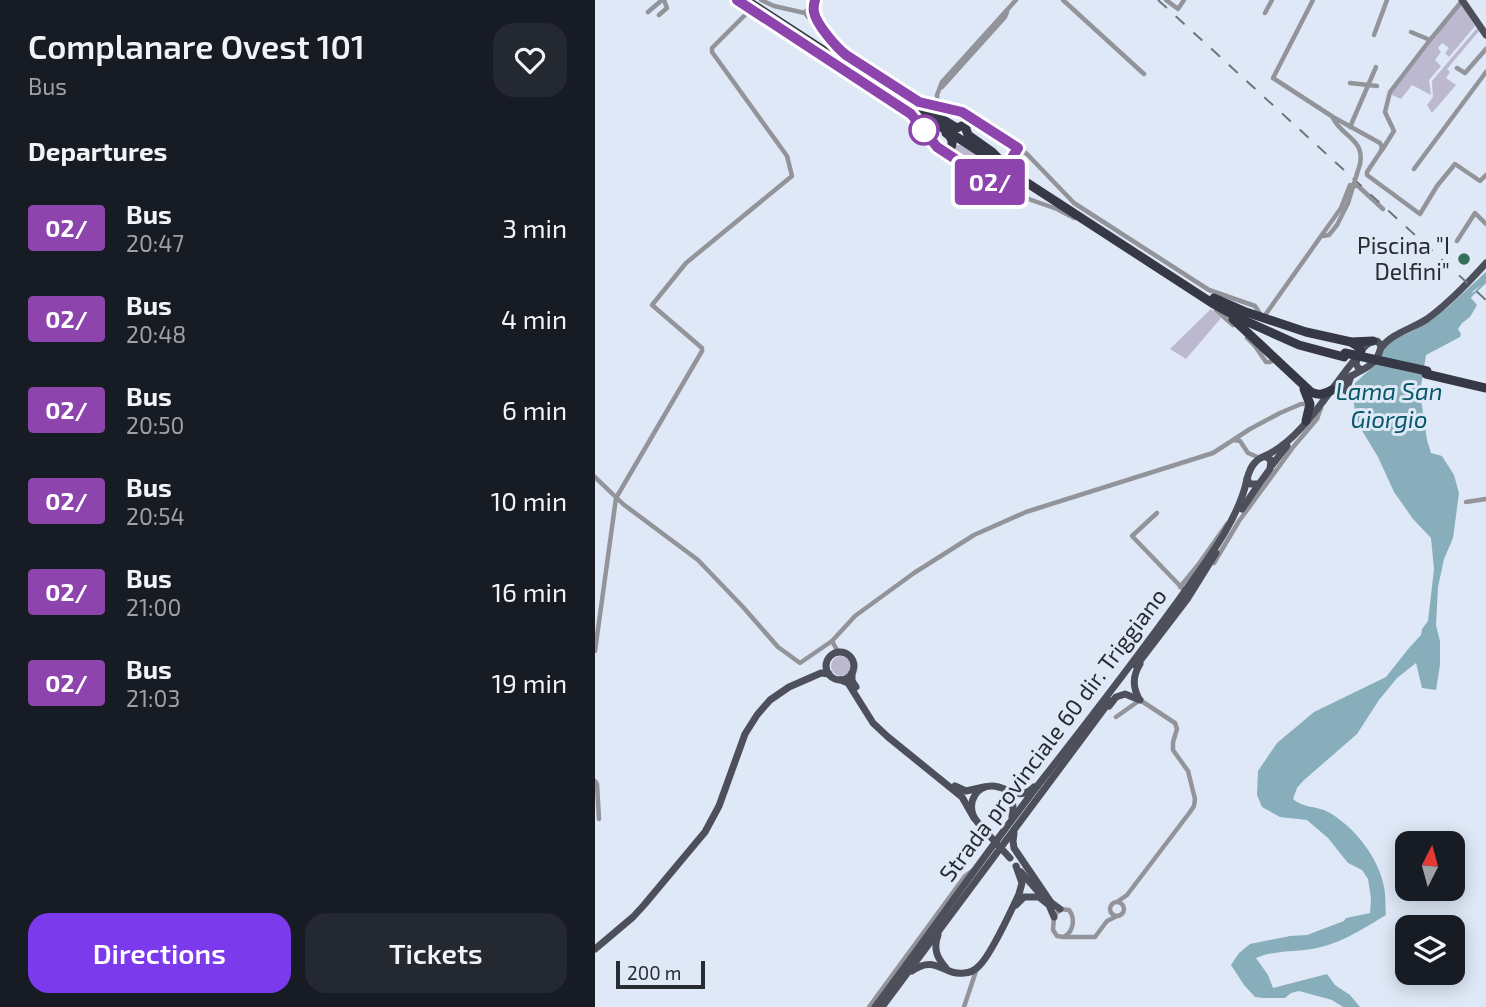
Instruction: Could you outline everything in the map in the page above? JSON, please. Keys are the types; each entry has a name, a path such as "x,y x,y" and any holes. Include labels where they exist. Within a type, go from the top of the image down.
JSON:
{"highway":[{"path":"745,0 1248,323 1299,345"},
{"path":"752,5 923,113 928,121 951,136 953,142 950,151"},
{"path":"923,113 932,113 954,127 961,127 969,121"},
{"path":"969,121 965,129 968,135 992,152 999,162"},
{"path":"950,151 956,144 962,144 987,159 999,162"},
{"path":"1213,301 1263,318 1290,330 1307,343 1344,355"},
{"path":"1213,301 1248,319 1290,330 1351,342 1377,343"},
{"path":"1213,301 1301,384 1315,394 1334,389"},
{"path":"1276,359 1273,347 1277,342 1284,341 1484,384"},
{"path":"1351,342 1357,346 1359,354"},
{"path":"1301,384 1310,404 1306,421"}],"main road":[{"path":"1462,0 1486,35"},
{"path":"882,1007 1172,619 1207,570 1244,506 1259,484 1267,478 1272,465 1321,408 1359,354 1432,315 1486,263"},
{"path":"1251,467 1262,457 1282,447 1334,389 1375,360 1377,343"},
{"path":"1359,354 1357,367 1362,370"},
{"path":"1262,457 1271,460 1272,465"},
{"name":"Strada provinciale 60 dir. Triggiano","path":"875,1007 1006,827 1116,685 1182,589 1214,549 1240,505 1251,467"},
{"path":"1247,479 1251,485 1259,484"},
{"path":"1139,700 1135,690 1135,674 1150,647"},
{"path":"595,943 630,914 701,829 714,804 743,726 760,703 779,688 824,667 837,652 850,656 853,660 852,681 877,720 925,762 963,790 997,786 1017,793 1030,791 1057,760"},
{"path":"827,664 829,674"},
{"path":"595,948 633,917 705,832 719,806 747,729 757,715 770,700 789,687 825,672 848,683 873,723 887,737 958,792 987,833 1038,891 1060,909"},
{"path":"841,680 852,673"},
{"path":"1094,722 1116,697 1129,695 1139,700"},
{"path":"974,818 971,809 973,800 984,787"},
{"path":"1006,827 1013,808 1007,791"},
{"path":"1020,821 1013,837 1014,848 1052,904"},
{"path":"901,981 912,971 931,964 970,974 987,954 1019,894 1022,883 1016,866"},
{"path":"1038,891 1055,917"},
{"path":"1009,914 1024,897 1036,896 1044,900"},
{"path":"940,928 936,953 947,969"}],"street":[{"path":"648,12 663,0 667,8 659,15"},
{"path":"737,0 752,5 911,114 937,147 950,151 1011,194 1057,209 1077,220 1223,314 1255,346 1266,362 1276,359"},
{"path":"761,0 771,6 807,13 846,55 919,102 962,112 969,121 1033,159 1074,203 1209,290 1255,306 1263,318 1343,205 1351,184 1358,186 1383,209"},
{"path":"807,13 814,0"},
{"path":"814,0 813,12 823,29"},
{"path":"938,106 937,95 942,82 1016,0"},
{"path":"1063,0 1144,74"},
{"path":"1166,0 1178,9 1184,0"},
{"path":"1265,13 1272,0"},
{"path":"1313,0 1273,78 1333,117 1380,143 1383,147 1381,151"},
{"path":"1374,35 1387,0"},
{"path":"1462,0 1390,92 1385,112 1394,131 1367,175 1420,214 1437,186 1455,164 1480,181 1486,175"},
{"path":"595,651 616,498 702,351 702,348 654,308 653,302 686,263 792,176 787,156 712,50 752,5"},
{"path":"807,13 811,9 813,12"},
{"path":"1411,32 1430,40"},
{"path":"1457,68 1465,73 1486,49"},
{"path":"1350,127 1376,67"},
{"path":"1414,169 1486,72"},
{"path":"1350,83 1377,86"},
{"path":"1322,236 1329,234 1337,225 1348,203 1361,155 1356,142 1339,128 1333,117"},
{"path":"995,185 1018,148"},
{"path":"1457,241 1475,213 1486,224"},
{"path":"595,477 616,498 698,560 736,598 778,647 800,663 832,641 855,616 914,573 974,536 1026,512 1213,453 1259,424 1301,404 1310,404"},
{"path":"1172,619 1182,611 1267,478 1317,418 1321,408"},
{"path":"1240,441 1242,434"},
{"path":"1234,439 1240,441 1248,453 1251,467"},
{"path":"1248,453 1262,457"},
{"path":"1466,502 1486,499"},
{"path":"1157,513 1132,536 1182,589"},
{"path":"832,641 837,652"},
{"path":"1064,937 1069,933 1073,920 1069,910 1060,909 1053,926 1057,936 1064,937 1095,937 1107,921 1110,906 1126,896 1191,812 1195,803 1188,771 1173,750 1176,725 1139,700 1117,717"},
{"path":"595,781 599,820"},
{"path":"869,1007 965,876 976,869"},
{"path":"1107,921 1122,913 1126,896"},
{"path":"1117,902 1123,908"},
{"path":"1110,912 1117,916"},
{"path":"1071,929 1080,937"},
{"path":"964,1007 970,974"}],"shaded area":[{"path":"1461,4 1475,26 1449,57 1445,53 1449,48 1442,43 1438,48 1441,52 1435,60 1441,66 1429,80 1431,95 1412,85 1401,99 1390,94"},
{"path":"1477,28 1479,31 1447,69 1450,72 1446,78 1456,85 1432,113 1427,105 1433,97 1432,81"},
{"path":"961,145 1001,169 994,178 988,178 955,156 955,146"},
{"path":"1211,309 1221,318 1186,359 1170,349"},
{"path":"837,656 845,656 851,666 845,676 837,676 831,670 831,662"}],"water":[{"name":"Lama San Giorgio","path":"1486,272 1486,282 1473,291 1471,298 1477,305 1458,329 1460,337 1426,355 1420,392 1431,453 1442,456 1454,475 1459,493 1453,538 1444,559 1438,587 1436,625 1440,641 1440,665 1436,690 1422,688 1416,663 1397,678 1357,734 1303,781 1293,799 1324,810 1356,834 1377,865 1385,890 1386,915 1330,944 1256,958 1273,988 1327,974 1335,985 1350,995 1360,1007 1343,1007 1332,1000 1299,991 1285,998 1255,997 1231,965 1239,953 1250,944 1307,935 1346,918 1370,913 1371,898 1368,879 1362,870 1348,863 1328,838 1307,820 1280,817 1262,807 1257,795 1258,771 1277,743 1314,712 1386,677 1421,635 1428,621 1434,569 1431,538 1413,519 1394,492 1378,457 1358,424 1353,400 1355,383 1374,366 1383,348 1448,307"}],"waterway":[{"path":"1471,296 1486,282"}],"railway":[{"path":"1158,0 1486,300"}],"bus line":[{"name":"02/","path":"737,0 911,114 937,147 995,185 1018,148 962,112 919,102 846,55 823,29 814,13 815,0"}],"place":[{"name":"Piscina \"I Delfini\"","path":"1464,259"}]}
